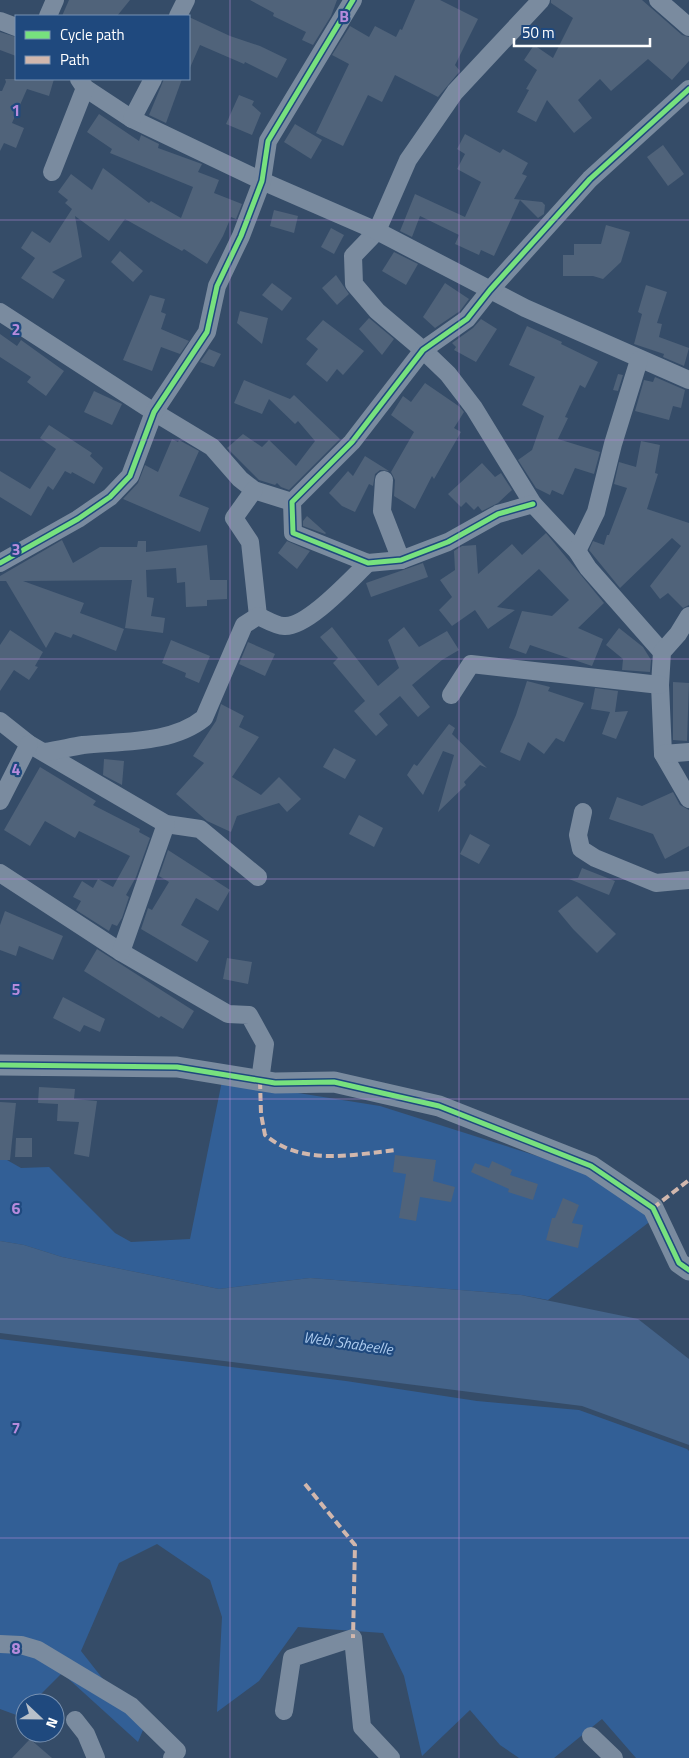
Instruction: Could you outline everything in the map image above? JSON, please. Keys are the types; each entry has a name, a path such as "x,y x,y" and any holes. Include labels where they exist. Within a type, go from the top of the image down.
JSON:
{"street":[{"path":"48,15 55,0"},
{"path":"178,15 186,0"},
{"path":"0,563 78,519 110,496 130,476 154,412 206,332 218,286 241,236 262,181 268,141 354,0"},
{"path":"540,0 455,92 408,160 377,231 353,256 354,284 376,311 424,350 448,374 474,408 534,504 577,551 588,568 662,652"},
{"path":"658,0 689,26"},
{"path":"0,21 15,27"},
{"path":"132,119 152,80"},
{"path":"52,172 82,83 132,119 262,181 377,231 490,290 639,360 689,380"},
{"path":"534,504 498,514 448,542 401,560 368,563 293,533 292,502 352,442 424,350 467,319 490,290 590,179 689,89"},
{"path":"0,312 154,412 212,447 240,479 254,490 292,502"},
{"path":"577,551 596,512 639,360"},
{"path":"384,480 382,511 401,560"},
{"path":"254,490 234,518 250,542 258,616"},
{"path":"258,616 284,626 298,624 368,563"},
{"path":"45,752 145,739 194,726 204,718 244,625 258,616"},
{"path":"689,616 678,634 662,652 660,685 663,754 689,800"},
{"path":"451,695 471,664 660,685"},
{"path":"0,721 29,744 166,824 200,830 258,877"},
{"path":"0,801 29,744"},
{"path":"663,754 689,752"},
{"path":"584,812 578,835 581,849 595,858 656,884 689,880"},
{"path":"121,952 166,824"},
{"path":"0,873 121,952 228,1014 249,1015 265,1044 260,1081"},
{"path":"0,1065 177,1067 260,1081 334,1082 439,1106 591,1166 653,1208 679,1263 689,1270"},
{"path":"284,1710 292,1658 353,1638 362,1727 391,1758"},
{"path":"0,1644 21,1645 38,1650 131,1706 177,1751 172,1758"},
{"path":"75,1720 86,1734 96,1758"},
{"path":"591,1736 614,1758"}],"shaded area":[{"path":"222,1081 380,1106 594,1174 647,1208 648,1223 548,1300 521,1295 310,1278 219,1289 62,1257 24,1245 0,1241 0,1156 21,1168 49,1167 115,1233 131,1242 190,1239"},
{"path":"0,1339 346,1381 477,1401 579,1410 689,1451 689,1758 636,1758 602,1719 554,1758 519,1758 500,1745 470,1710 422,1756 404,1676 383,1633 298,1627 259,1681 217,1712 222,1617 210,1580 157,1544 119,1563 81,1651 143,1730 138,1742 62,1673 42,1693 15,1693 15,1715 0,1709"}],"water":[{"name":"Webi Shabeelle","path":"0,1241 24,1245 62,1257 219,1289 310,1278 521,1295 638,1319 689,1359 689,1445 582,1406 0,1333"}],"building":[{"path":"69,0 130,0 118,15 62,15"},
{"path":"250,0 337,0 331,16 313,45 302,40 306,32 273,16 274,13"},
{"path":"415,0 440,0 478,19 455,65 460,71 438,97 395,75 382,102 368,95 343,146 316,133 349,64 332,55 350,26 369,37 375,26 396,37 400,29 402,30"},
{"path":"551,0 642,0 682,35 689,37 689,61 672,80 648,59 611,91 600,79 578,100 592,118 574,133 547,100 536,122 517,112 529,90 526,89 537,70 524,60 534,45 553,58 573,18 551,3"},
{"path":"190,17 287,59 277,78 245,62 244,64 200,45 190,68"},
{"path":"0,32 15,37 15,56 0,50"},
{"path":"5,79 54,80 49,96 27,89 12,123 24,128 16,148 4,143 0,151 0,91 2,91 6,82"},
{"path":"164,80 182,80 166,123 149,115"},
{"path":"239,95 254,101 252,105 261,113 252,135 226,124"},
{"path":"99,114 139,141 141,135 159,144 158,148 202,164 198,172 219,180 214,193 242,204 236,219 231,217 223,236 207,264 184,249 182,251 125,219 109,241 75,216 82,257 52,272 65,280 53,299 21,278 35,258 21,248 32,231 50,243 72,209 65,203 68,200 58,192 71,174 92,190 103,168 149,203 151,201 181,218 193,187 110,153 112,149 87,132"},
{"path":"295,124 322,140 311,159 284,142"},
{"path":"465,134 500,153 503,149 528,163 522,174 527,176 514,199 542,202 545,205 544,214 538,218 520,200 494,256 481,250 479,255 455,244 459,235 420,216 412,237 400,231 415,194 465,217 481,182 457,169 465,154 457,149"},
{"path":"663,145 684,174 668,186 647,157"},
{"path":"274,210 298,216 294,233 270,226"},
{"path":"606,225 630,232 621,262 603,279 593,276 563,276 563,255 574,255 574,244 601,244"},
{"path":"331,228 344,235 334,254 321,247"},
{"path":"120,251 143,271 133,282 111,262"},
{"path":"394,252 418,264 406,285 382,271"},
{"path":"336,275 349,294 337,305 322,288"},
{"path":"272,283 292,298 282,311 262,295"},
{"path":"445,283 469,299 460,311 435,328 423,317"},
{"path":"646,285 667,292 657,323 662,324 659,337 689,348 684,366 663,357 664,354 634,344 642,314 638,312"},
{"path":"150,295 165,299 161,312 166,314 161,329 189,341 180,354 161,347 152,371 123,360"},
{"path":"240,311 268,318 262,344 237,323"},
{"path":"369,318 394,339 382,355 359,329"},
{"path":"481,319 497,329 476,362 454,350 456,347 452,343 473,328"},
{"path":"323,320 364,351 343,375 337,369 327,382 306,364 318,349 306,339"},
{"path":"527,326 562,342 561,344 598,362 585,388 580,385 565,417 568,418 558,439 600,452 594,474 575,468 563,495 552,490 550,495 536,488 518,460 532,450 544,416 522,405 535,377 509,365"},
{"path":"0,334 17,346 21,340 64,371 46,396 27,382 31,377 0,357"},
{"path":"209,349 221,354 214,367 200,362"},
{"path":"618,374 623,375 618,391 613,390"},
{"path":"655,377 685,390 681,408 673,406 669,420 635,411 644,380 653,382"},
{"path":"244,380 290,399 294,395 340,439 289,490 277,483 275,485 259,480 227,448 243,434 262,447 269,440 296,466 315,441 298,421 295,424 269,399 262,414 234,403"},
{"path":"425,383 460,407 464,412 454,428 461,432 434,479 432,476 415,509 394,496 395,480 391,472 414,432 391,415 403,396 411,402"},
{"path":"94,391 122,404 112,425 84,412"},
{"path":"49,425 92,453 90,456 103,468 94,484 72,472 71,474 65,471 53,490 48,486 31,516 0,497 0,471 30,489 56,449 40,438"},
{"path":"172,439 178,442 179,440 199,451 179,496 209,508 200,532 123,499 138,483 145,465 158,472"},
{"path":"641,441 660,445 655,473 658,474 647,509 689,523 689,605 683,608 668,593 660,599 650,586 681,546 672,538 620,588 589,550 593,541 604,545 607,535 609,535 627,488 614,484 619,462 636,467"},
{"path":"365,456 389,471 380,470 375,474 373,486 369,484 355,512 342,506 329,493 348,471 353,476"},
{"path":"482,463 495,477 501,473 512,490 498,503 482,511 478,506 474,510 466,502 461,507 448,494"},
{"path":"307,516 326,533 303,526 303,521"},
{"path":"546,533 604,603 578,628 603,639 592,666 530,645 526,654 509,648 522,611 552,616 569,600 539,569 497,607 515,610 488,629 475,610 452,626 439,610 452,597 440,580 455,570 454,551 462,546 476,545 478,574 512,544 522,555"},
{"path":"62,540 73,563 100,547 137,547 138,541 146,541 146,552 207,545 210,580 227,580 227,599 207,600 207,606 186,607 185,582 177,583 176,568 146,570 147,597 154,598 151,616 165,618 163,633 125,628 132,580 23,581 84,603 80,613 124,629 116,651 73,634 71,638 55,632 46,648 6,581 0,581 0,576"},
{"path":"287,541 310,551 297,569 278,553"},
{"path":"423,563 428,577 371,597 366,583"},
{"path":"332,627 378,686 399,668 388,640 404,627 419,647 447,631 459,650 442,660 412,685 430,707 418,717 400,696 379,714 388,725 376,736 354,711 365,701 333,663 338,658 320,637"},
{"path":"619,628 643,647 651,660 650,672 622,670 623,659 606,645"},
{"path":"10,630 43,652 35,666 38,667 29,680 14,670 0,691 0,645"},
{"path":"171,640 210,656 199,683 185,677 186,673 162,663"},
{"path":"248,642 275,654 265,676 239,664"},
{"path":"527,681 550,687 548,691 584,703 564,742 556,738 544,754 528,742 520,761 500,752 516,715"},
{"path":"673,682 689,683 687,741 673,740"},
{"path":"595,688 618,691 615,712 628,711 616,739 602,734 610,712 591,709"},
{"path":"221,704 244,716 239,727 259,737 232,777 261,795 279,777 301,799 287,812 279,803 237,816 231,832 207,821 176,794 204,763 193,756 216,721"},
{"path":"449,724 455,728 452,734 487,768 480,765 464,782 466,785 438,812 454,755 443,751 423,795 407,775 414,764 417,766"},
{"path":"334,748 356,760 345,779 323,767"},
{"path":"104,759 124,761 122,785 103,775"},
{"path":"40,767 96,801 93,805 140,829 139,832 150,838 136,877 126,895 129,897 122,918 117,926 112,924 109,931 76,910 81,901 73,897 82,881 93,888 98,879 113,887 130,856 79,831 75,838 45,821 30,846 4,830"},
{"path":"673,792 680,805 689,810 689,846 665,859 653,834 609,819 617,797 642,806"},
{"path":"359,815 383,828 374,847 349,834"},
{"path":"470,834 490,845 479,864 460,854"},
{"path":"168,850 230,890 218,911 196,898 181,925 209,941 197,962 141,929 148,908 152,910 169,882 159,876"},
{"path":"582,868 615,881 609,895 569,879 578,878"},
{"path":"577,896 616,934 597,953 558,911"},
{"path":"5,911 63,936 53,960 19,946 16,956 0,950 0,925"},
{"path":"97,949 194,1011 183,1029 161,1016 159,1018 84,971"},
{"path":"227,958 252,962 248,984 223,979"},
{"path":"63,997 105,1019 100,1032 84,1025 80,1032 53,1018"},
{"path":"39,1087 75,1089 74,1099 97,1101 89,1157 74,1154 79,1122 57,1121 58,1104 38,1103"},
{"path":"0,1102 16,1103 10,1160 0,1160"},
{"path":"16,1138 32,1138 32,1157 15,1157"},
{"path":"395,1155 436,1160 433,1181 455,1187 451,1202 420,1197 416,1221 399,1218 406,1174 393,1172"},
{"path":"492,1161 512,1170 510,1175 538,1184 533,1200 508,1192 509,1189 471,1172 475,1163 489,1168"},
{"path":"563,1198 579,1205 572,1223 583,1225 578,1248 546,1240 552,1218 555,1218"},
{"path":"26,1743 35,1743 52,1758 12,1758"}],"marked path":[{"path":"260,1081 261,1114 265,1135 279,1145 311,1155 328,1156 396,1150"},
{"path":"653,1208 689,1180"},
{"path":"305,1484 355,1545 353,1638"}],"cycle path":[{"path":"0,563 78,519 110,497 130,476 154,412 207,332 217,286 241,236 262,181 268,141 353,0"},
{"path":"533,504 498,514 448,542 401,560 368,563 293,533 292,502 352,442 423,350 467,319 490,290 590,179 689,89"},
{"path":"0,1065 177,1067 275,1083 334,1082 439,1106 591,1166 653,1208 679,1263 689,1270"}]}
